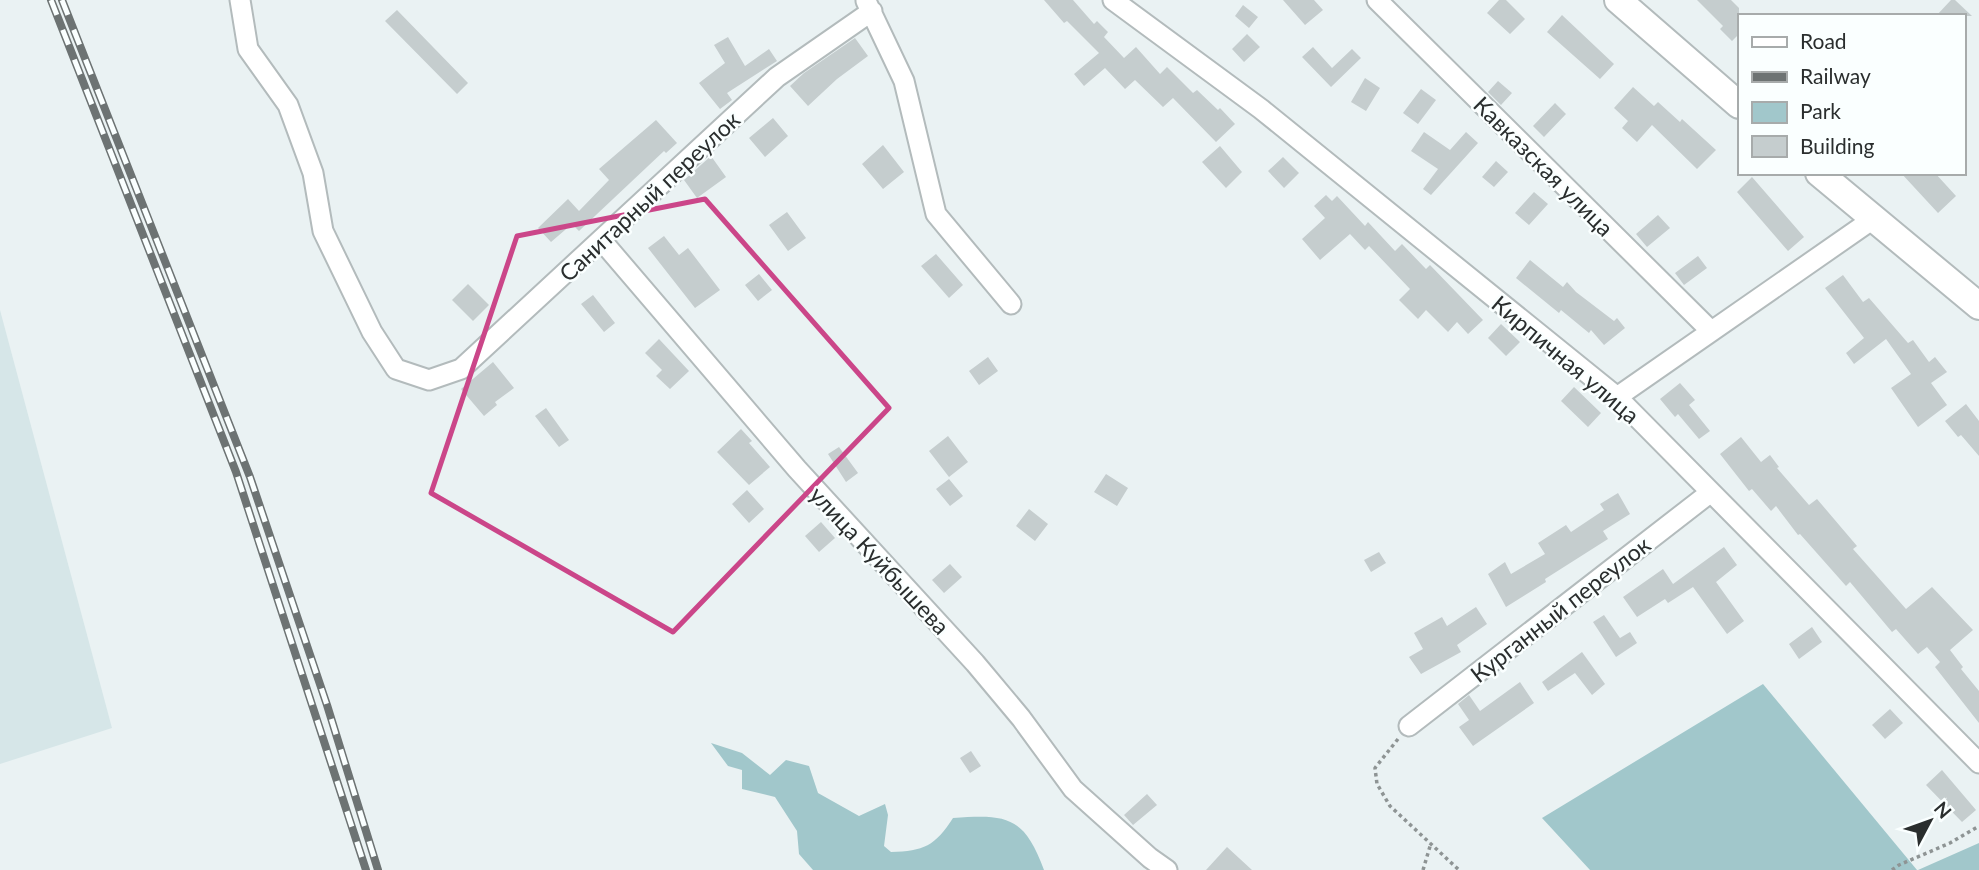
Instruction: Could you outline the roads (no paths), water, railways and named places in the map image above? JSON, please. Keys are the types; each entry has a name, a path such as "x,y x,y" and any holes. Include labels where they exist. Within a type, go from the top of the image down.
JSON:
{"main road":[{"path":"1618,0 1738,103"},
{"path":"1821,175 1979,306"}],"street":[{"name":"Санитарный переулок","path":"240,0 248,49 288,106 313,173 323,231 347,282 372,332 396,369 429,380 461,369 777,77 868,5"},
{"name":"Кирпичная улица","path":"1113,0 1261,109 1617,397 1979,764"},
{"name":"Кавказская улица","path":"1377,0 1711,331"},
{"path":"868,5 904,81 936,214 1011,304"},
{"path":"1617,397 1873,219"},
{"name":"улица Куйбышева","path":"602,241 797,469 975,663 1021,718 1073,789 1167,870"},
{"name":"Курганный переулок","path":"1409,726 1711,492"}],"railway":[{"path":"51,0 236,472 366,870"},
{"path":"62,0 250,477 327,705 378,870"}]}
